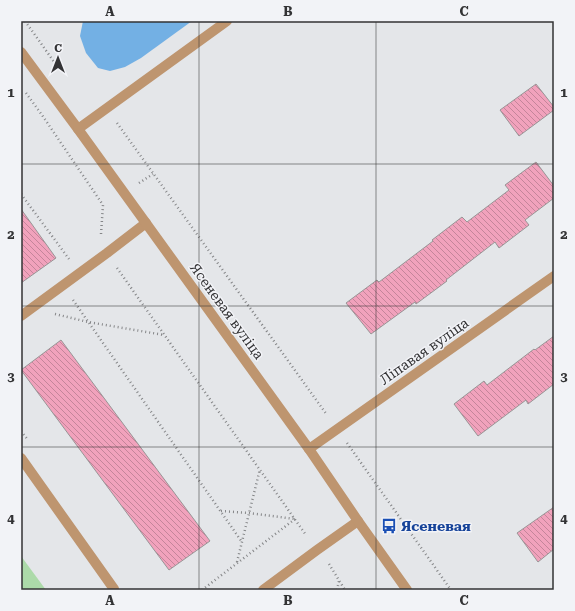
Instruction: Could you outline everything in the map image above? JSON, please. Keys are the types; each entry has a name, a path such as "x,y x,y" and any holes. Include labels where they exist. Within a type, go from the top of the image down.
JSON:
{"street":[{"path":"78,130 227,21"},
{"name":"Ясеневая вуліца","path":"21,52 309,449 407,590"},
{"path":"21,316 146,223"},
{"name":"Ліпавая вуліца","path":"309,449 338,430 554,276"},
{"path":"21,458 114,589"},
{"path":"264,590 358,521"}],"path":[{"path":"25,21 60,70"},
{"path":"25,92 103,206 101,236 107,253 317,550 326,560 345,590"},
{"path":"107,108 451,590"},
{"path":"21,194 69,259 75,255"},
{"path":"72,299 242,542"},
{"path":"51,313 88,322 165,335"},
{"path":"237,563 260,469"},
{"path":"220,511 295,519"},
{"path":"202,590 295,519"},
{"path":"337,590 339,580"}],"green space":[{"path":"21,556 46,590 21,590"}],"water":[{"path":"83,21 192,21 141,58 125,67 110,71 98,68 86,53 80,36"}],"building":[{"path":"536,84 554,107 554,110 519,136 500,110"},
{"path":"536,162 554,186 554,198 525,220 529,225 499,248 495,242 416,304 415,302 371,334 346,303 377,280 379,282 462,217 467,222 509,190 505,185"},
{"path":"21,209 56,258 21,283"},
{"path":"554,336 554,384 528,404 526,400 478,436 454,404 484,381 487,385 534,349 535,350"},
{"path":"61,340 210,541 169,570 21,370"},
{"path":"554,507 554,549 538,562 517,533"}],"place":[{"name":"Ясеневая","path":"389,526"}]}
